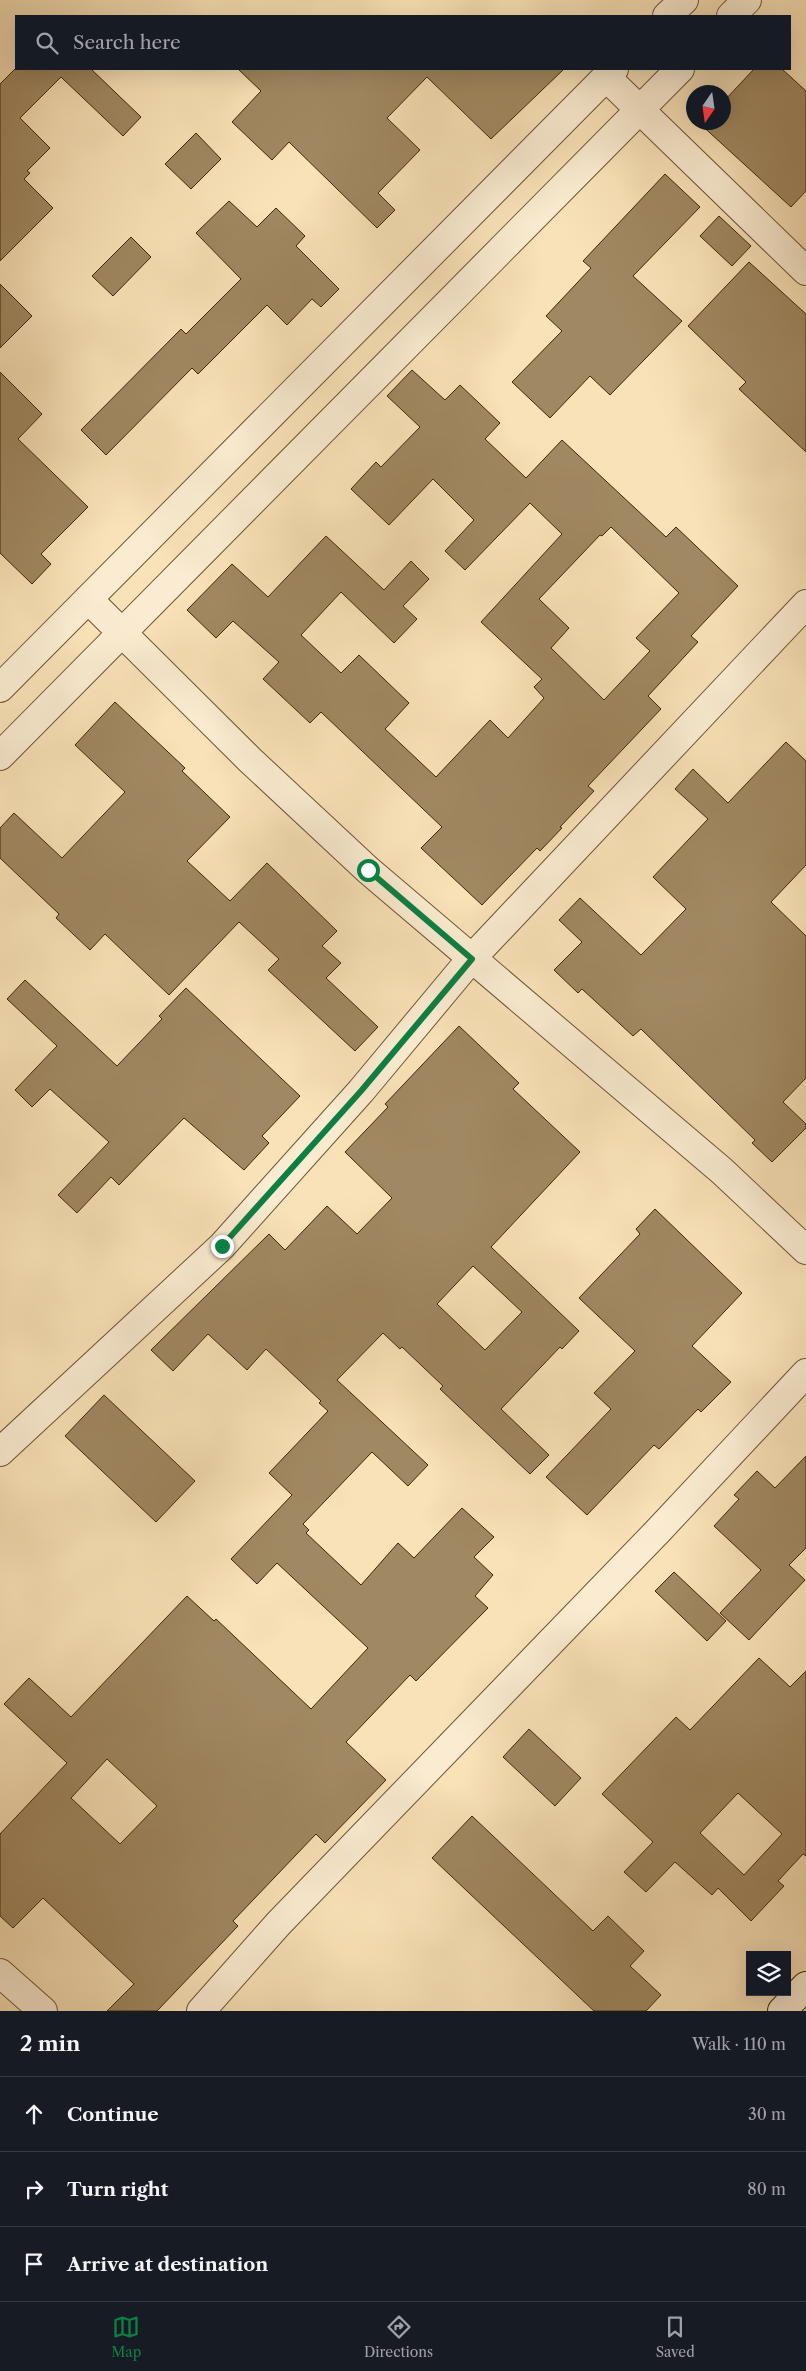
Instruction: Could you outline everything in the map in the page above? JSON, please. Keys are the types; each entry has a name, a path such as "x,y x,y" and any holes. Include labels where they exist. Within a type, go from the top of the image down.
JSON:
{"street":[{"path":"668,15 684,0"},
{"path":"732,15 747,0"},
{"path":"0,756 679,70"},
{"path":"0,688 610,73 640,111 806,271"},
{"path":"88,599 250,760 368,870 722,1171 806,1250"},
{"path":"0,1452 222,1246 361,1091 472,959 806,604"},
{"path":"201,2011 279,1923 658,1531 806,1372"},
{"path":"0,1973 43,2011"},
{"path":"782,2011 806,1986"}],"building":[{"path":"15,69 92,70 141,117 123,136 61,77 20,118 50,148 27,171 30,173 24,179 53,208 0,261 0,84"},
{"path":"239,70 563,70 491,139 427,77 387,118 420,150 378,193 395,210 377,228 289,142 272,160 232,122 261,91"},
{"path":"753,70 783,70 806,91 806,191 791,207 707,130 731,130 731,94"},
{"path":"196,133 221,159 191,189 165,164"},
{"path":"665,174 700,207 633,276 682,321 610,395 590,376 550,418 512,382 562,331 546,316 591,268 583,261"},
{"path":"229,201 257,227 276,208 305,236 296,246 339,289 321,307 312,299 287,325 267,305 198,374 192,368 106,455 81,430 181,329 186,334 241,279 196,233"},
{"path":"719,216 751,246 732,266 700,236"},
{"path":"131,237 151,257 113,296 92,276"},
{"path":"749,262 806,314 806,452 739,389 746,382 688,326"},
{"path":"0,284 32,316 0,348"},
{"path":"412,370 445,400 460,385 500,423 485,439 526,478 562,440 666,537 676,527 738,586 691,636 698,642 648,696 661,709 588,786 594,791 560,827 562,828 540,851 537,848 482,905 421,848 442,827 321,712 310,723 263,679 279,662 233,621 216,638 187,610 232,564 268,597 326,536 384,590 411,561 429,579 403,606 417,619 394,643 341,592 301,635 341,673 359,655 409,703 385,729 436,777 490,720 508,738 544,698 534,687 542,679 481,622 562,534 530,503 465,570 445,551 474,520 433,479 389,525 351,489 376,462 381,467 420,427 387,396","holes":["611,527 679,593 636,638 650,651 604,700 551,648 569,628 539,599 600,535 602,536"]},
{"path":"0,372 42,414 18,439 88,507 41,554 51,564 32,584 0,553"},
{"path":"115,702 185,768 182,771 230,817 187,861 230,901 267,863 337,931 322,946 341,963 326,978 378,1027 355,1051 268,970 279,959 239,922 169,995 105,934 90,950 56,918 59,914 0,858 0,828 14,813 62,858 125,792 75,745"},
{"path":"786,742 806,761 806,865 771,902 806,936 806,1078 783,1102 806,1124 806,1128 772,1162 752,1143 755,1140 641,1029 633,1036 582,989 578,993 554,970 582,942 559,920 580,898 641,955 686,909 653,877 708,819 675,789 693,769 728,803"},
{"path":"25,980 117,1066 162,1019 159,1016 186,988 300,1096 262,1136 269,1143 244,1170 184,1118 119,1185 111,1177 77,1213 58,1195 109,1142 50,1089 32,1107 15,1090 57,1046 7,999"},
{"path":"459,1026 519,1083 513,1089 580,1152 491,1247 579,1331 562,1349 560,1347 501,1409 549,1455 530,1474 440,1389 443,1386 402,1347 400,1349 383,1333 337,1380 428,1465 408,1486 372,1452 303,1524 309,1530 306,1533 361,1585 398,1543 414,1558 462,1508 494,1537 474,1557 493,1575 475,1596 488,1608 416,1681 410,1675 346,1742 386,1780 325,1843 316,1834 233,1921 238,1926 157,2011 107,2011 134,1984 43,1898 13,1928 0,1916 0,1834 67,1763 4,1704 29,1678 71,1717 187,1596 214,1621 216,1619 311,1709 368,1648 277,1563 257,1584 231,1559 292,1495 269,1473 328,1411 319,1403 321,1401 266,1349 247,1370 208,1334 173,1371 151,1350 269,1234 285,1250 327,1206 357,1234 392,1198 345,1152 388,1107 385,1104","holes":["473,1266 522,1312 485,1350 437,1304","107,1759 157,1806 120,1844 71,1798"]},
{"path":"655,1209 742,1293 692,1346 731,1382 701,1412 698,1409 659,1449 654,1445 587,1515 546,1477 611,1409 594,1393 635,1351 579,1298 640,1234 636,1229"},
{"path":"104,1395 195,1481 156,1522 65,1436"},
{"path":"806,1456 806,1548 789,1565 805,1580 749,1640 720,1613 761,1570 714,1526 739,1499 734,1495 757,1471 775,1488"},
{"path":"674,1572 726,1621 707,1641 655,1591"},
{"path":"759,1658 790,1687 806,1671 806,1856 803,1854 778,1881 784,1886 751,1921 718,1888 712,1895 675,1862 646,1892 624,1872 653,1842 602,1794 676,1717 690,1730","holes":["738,1793 782,1834 744,1875 700,1833"]},
{"path":"529,1729 581,1778 555,1806 503,1757"},
{"path":"472,1816 593,1931 608,1916 644,1951 630,1966 661,1995 646,2011 594,2011 432,1858"}],"route":[{"path":"222,1246 361,1091 472,959 368,870"}]}
